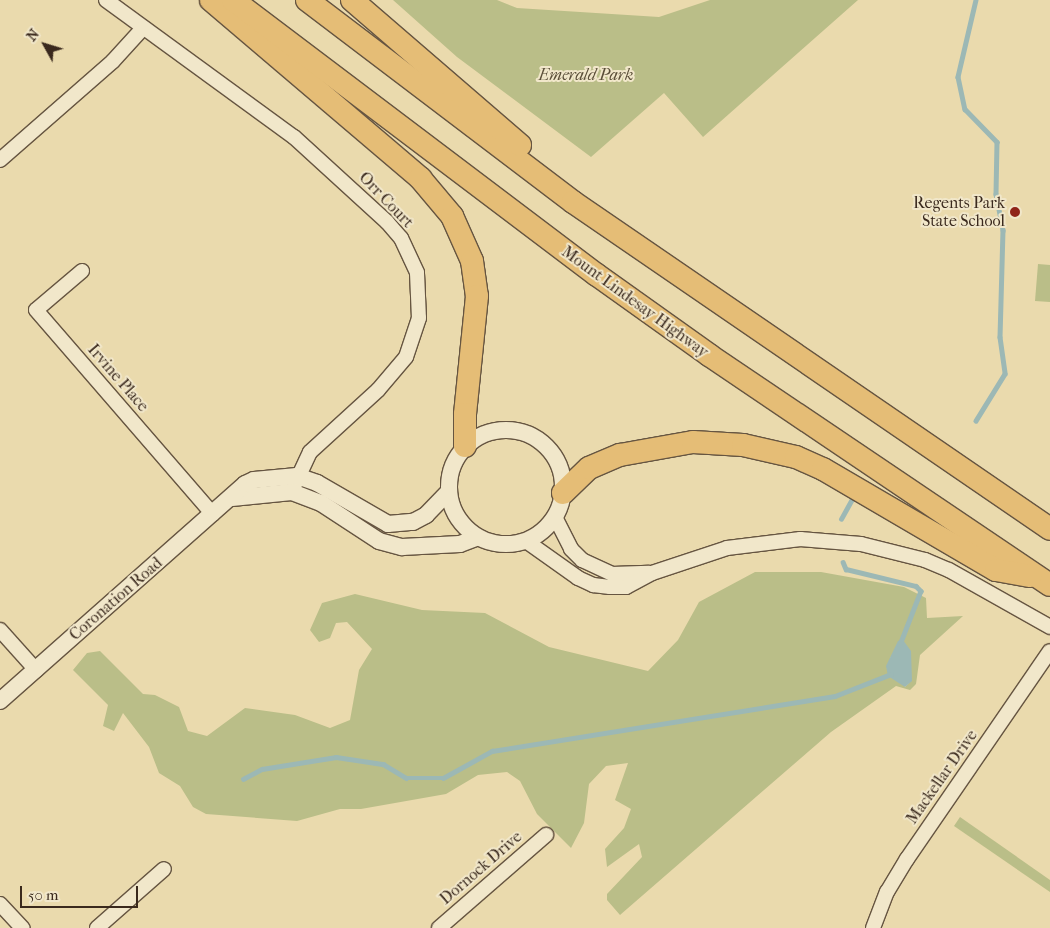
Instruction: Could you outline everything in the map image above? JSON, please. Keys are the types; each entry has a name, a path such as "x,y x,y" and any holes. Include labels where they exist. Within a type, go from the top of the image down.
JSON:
{"highway":[{"path":"210,0 420,178 452,216 472,261 477,296 465,414 465,446"},
{"name":"Mount Lindesay Highway","path":"233,0 438,158 613,286 717,360 1044,581"},
{"path":"307,0 573,202 1050,529"},
{"path":"352,0 544,165 573,202"},
{"path":"563,493 589,468 620,454 693,442 743,445 796,457 823,469 996,570 1044,581"}],"street":[{"name":"Orr Court","path":"106,0 294,138 361,197 400,238 417,273 419,318 406,357 384,384 310,452 294,484"},
{"path":"0,160 114,61 143,28"},
{"name":"Irvine Place","path":"82,271 36,310 213,514"},
{"path":"493,431 524,432 538,439 558,463 563,493 554,517 542,531 526,541 493,543 478,537 457,518 448,492 449,475 465,446 493,431"},
{"name":"Coronation Road","path":"0,702 232,498 294,484 317,482 388,524 402,524 420,518 448,492"},
{"name":"Coronation Road","path":"294,484 368,535 388,545 402,547 460,544 478,537"},
{"path":"554,517 571,549 596,568 612,574 652,573"},
{"path":"526,541 594,585 626,587 652,573 727,548 800,539 861,544 925,560 981,587 1050,627"},
{"path":"0,630 36,670"},
{"name":"Mackellar Drive","path":"873,928 887,892 906,859 1050,651"},
{"name":"Dornock Drive","path":"439,928 546,835"},
{"path":"97,928 164,869"},
{"path":"0,904 22,928"}],"green space":[{"name":"Emerald Park","path":"393,0 497,0 517,8 659,17 710,0 858,0 703,137 664,93 591,157 457,57"},
{"path":"1038,264 1050,265 1050,302 1035,301"},
{"path":"755,572 821,572 904,587 926,598 927,618 963,616 920,655 916,684 910,690 896,686 831,732 620,915 607,900 607,894 642,857 639,844 607,867 605,849 624,828 631,809 615,800 628,763 606,766 589,784 584,823 571,848 537,814 520,781 507,772 478,775 446,794 361,809 340,809 297,821 206,814 193,807 180,786 159,773 149,747 123,713 114,731 103,726 108,705 73,670 87,653 100,651 143,694 155,695 179,707 188,731 207,736 245,708 295,715 330,728 350,720 359,670 372,649 347,622 336,623 330,638 319,642 310,630 322,603 355,594 422,610 485,613 549,647 648,671 678,640 699,602","holes":["896,650 911,651 911,681 905,687 890,658"]},
{"path":"960,817 1050,880 1050,892 954,826"}],"water":[{"path":"903,640 911,651 912,681 905,687 888,676 886,666 898,641"}],"waterway":[{"path":"976,0 958,77 965,109 997,142 996,194 1003,230 1000,337 1005,374 976,421"},
{"path":"841,519 852,499"},
{"path":"843,562 846,569 916,586 921,591 900,645"},
{"path":"243,779 262,769 336,757 383,764 406,778 443,778 492,751 835,696 891,674"}],"place":[{"name":"Regents Park State School","path":"1015,212"}]}
